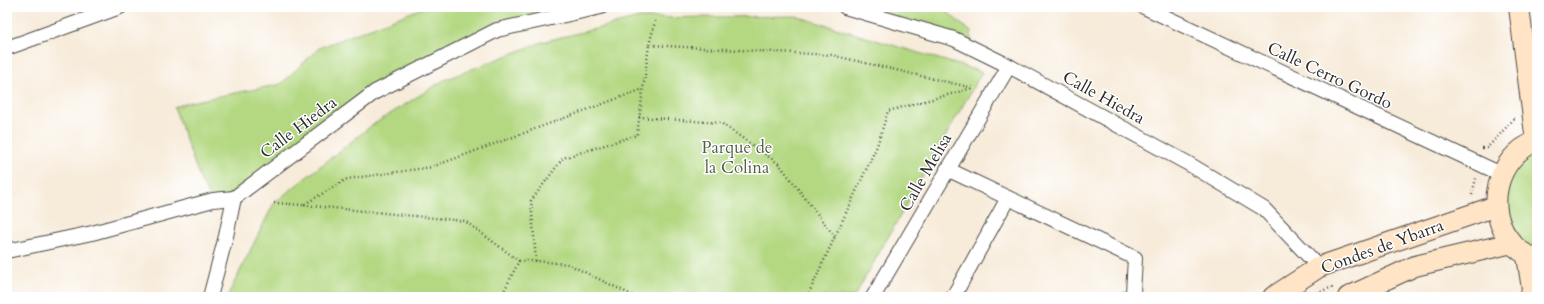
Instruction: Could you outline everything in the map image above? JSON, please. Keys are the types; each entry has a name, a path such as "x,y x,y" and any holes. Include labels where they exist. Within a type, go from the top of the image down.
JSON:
{"main road":[{"path":"1520,7 1537,142 1527,145 1512,158 1501,174 1496,190 1496,206 1501,226 1512,243 1532,258 1532,289 1530,297"},
{"name":"Condes de Ybarra","path":"1273,297 1319,266 1496,206"},
{"name":"Condes de Ybarra","path":"1348,297 1415,266 1512,243"}],"street":[{"path":"7,48 120,7"},
{"name":"Calle Hiedra","path":"234,198 374,92 497,30 601,7"},
{"name":"Calle Hiedra","path":"844,7 954,39 1009,66 1189,164 1264,209 1319,266"},
{"name":"Calle Cerro Gordo","path":"1144,7 1501,174"},
{"name":"Calle Melisa","path":"873,297 1009,66"},
{"path":"947,169 1135,258 1133,294 1129,297"},
{"path":"7,251 92,234 213,200 234,198 210,297"},
{"path":"953,297 1008,198"}],"path":[{"path":"536,261 531,201 564,158 637,136 649,45 656,18"},
{"path":"649,45 832,56 973,88 888,111 878,146 807,297"},
{"path":"303,206 347,180 432,167 643,89"},
{"path":"639,117 722,123 779,164 835,237"},
{"path":"274,204 465,221 519,261 568,264 636,297"},
{"path":"501,297 519,261"}],"green space":[{"path":"425,7 601,7 497,30 375,92 234,198 213,200 202,184 174,107 190,102 281,84 319,48"},
{"path":"860,7 941,7 971,32 971,48"},
{"name":"Parque de la Colina","path":"796,16 982,72 854,297 227,297 274,203 371,126 444,80 542,42 639,18"},
{"path":"1537,141 1537,260 1512,243 1497,190"}]}
